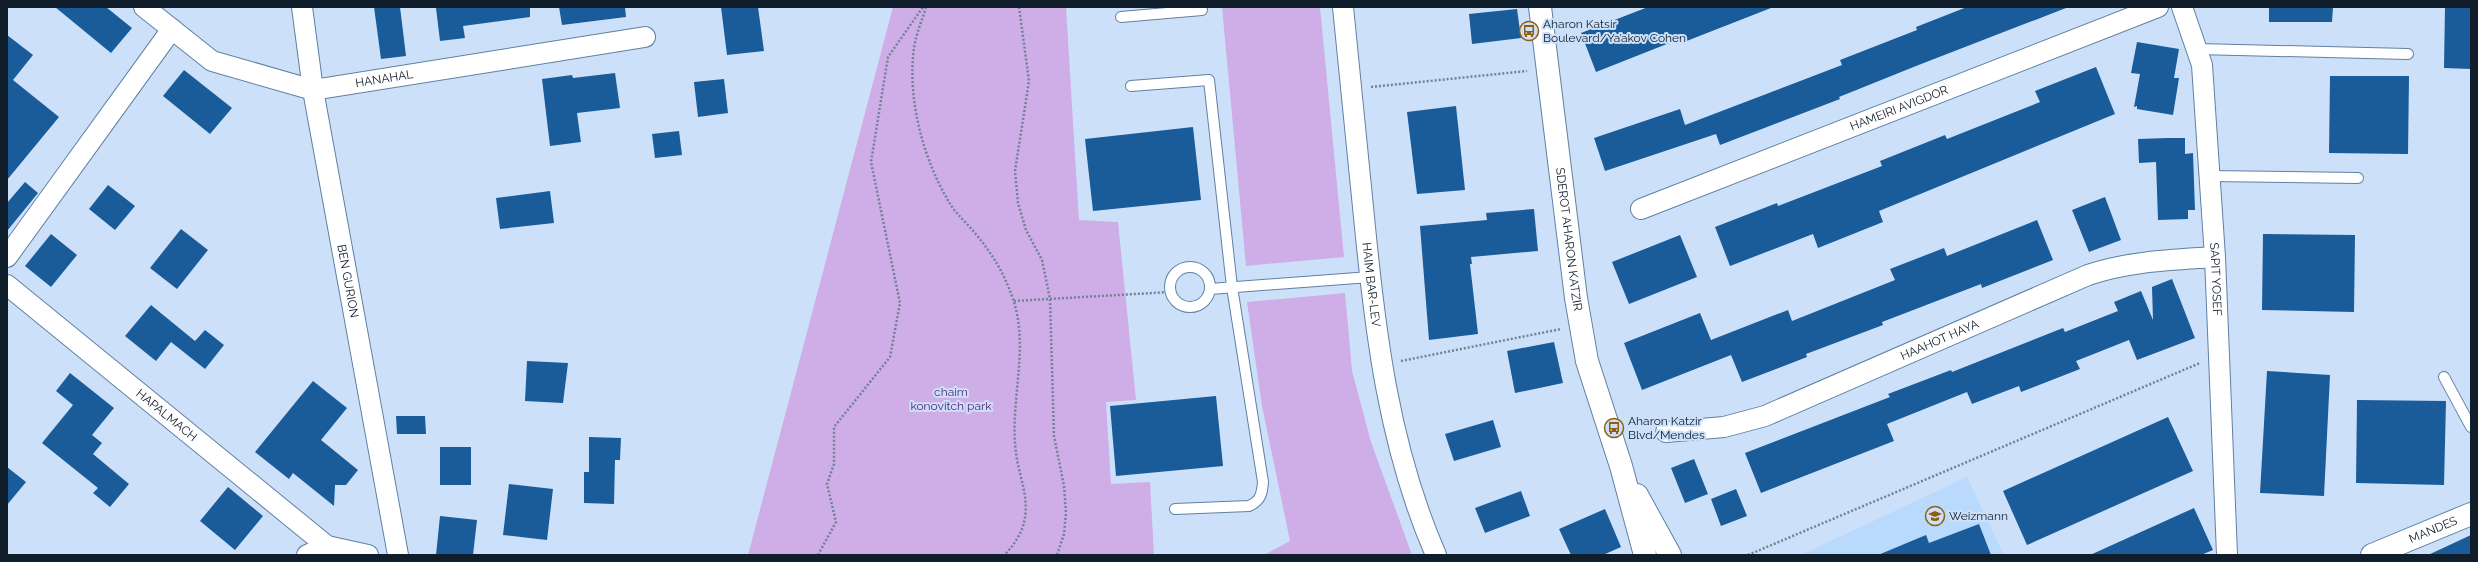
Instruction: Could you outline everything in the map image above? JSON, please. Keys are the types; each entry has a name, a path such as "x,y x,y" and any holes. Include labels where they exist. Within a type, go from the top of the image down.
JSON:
{"street":[{"name":"HANAHAL","path":"144,7 212,61 313,90 645,37"},
{"name":"BEN GURION","path":"302,7 313,90 398,555"},
{"name":"HAIM BAR-LEV","path":"1343,7 1370,277 1381,365 1398,442 1436,555"},
{"name":"SDEROT AHARON KATZIR","path":"1540,7 1581,325 1587,361 1621,466 1645,555"},
{"name":"HAMEIRI AVIGDOR","path":"1641,210 2158,7"},
{"name":"SAPIT YOSEF","path":"2182,7 2202,64 2208,176 2215,257 2217,356 2227,555"},
{"path":"7,257 172,29"},
{"name":"HAAHOT HAYA","path":"1666,432 1724,427 1765,416 2088,275 2114,266 2146,261 2215,257"},
{"name":"HAPALMACH","path":"7,285 327,546"},
{"name":"SDEROT AHARON KATZIR","path":"1621,466 1670,555"},
{"name":"MANDES","path":"2372,555 2471,514"},
{"path":"307,555 327,546 368,555"}],"lane":[{"path":"1121,17 1202,10 1201,7"},
{"path":"2197,49 2408,54"},
{"path":"1131,86 1209,80 1232,287 1261,466 1262,494 1256,503 1248,506 1175,509"},
{"path":"2208,176 2358,178"},
{"path":"1192,267 1198,268 1208,277 1210,289 1205,301 1200,305 1188,308 1176,303 1170,292 1169,285 1174,274 1179,270 1192,267"},
{"path":"1210,289 1370,277"},
{"path":"2444,377 2471,427"}],"path":[{"path":"924,7 914,48 913,86 925,152 949,202 999,264 1014,301 1019,328 1020,360 1015,425 1016,453 1025,492 1026,508 1024,523 1018,537 1004,555"},
{"path":"818,555 836,522 827,484 834,464 834,427 890,357 900,303 871,162 888,57 924,7"},
{"path":"1019,7 1029,81 1015,171 1018,203 1026,230 1042,260 1050,299 1053,328 1054,436 1064,486 1066,513 1064,534 1057,555"},
{"path":"1351,90 1548,69"},
{"path":"1014,301 1170,292"},
{"path":"1381,365 1581,325"},
{"path":"1748,555 2217,356"}],"shaded area":[{"name":"Weizmann","path":"1967,477 2004,555 1801,555"}],"green space":[{"name":"chaim konovitch park","path":"893,7 1066,7 1079,220 1118,222 1136,400 1106,402 1111,484 1150,482 1154,555 748,555"},
{"path":"1222,7 1320,7 1344,257 1246,266"},
{"path":"1345,293 1352,371 1371,442 1412,555 1264,555 1290,541 1262,406 1247,302"}],"building":[{"path":"55,7 106,7 132,28 111,53"},
{"path":"374,7 400,7 406,56 381,59"},
{"path":"530,7 530,17 463,26 465,38 440,41 436,8"},
{"path":"559,7 625,7 626,17 562,25"},
{"path":"721,7 758,7 764,51 727,55"},
{"path":"1648,7 1771,8 1684,42 1682,38 1596,72 1581,33"},
{"path":"1967,7 2066,8 1839,97 1840,99 1720,145 1716,134 1605,171 1594,138 1680,109 1685,125 1842,65 1840,60 1917,30 1916,27"},
{"path":"2269,7 2333,7 2332,22 2269,22"},
{"path":"2445,7 2471,7 2471,69 2444,68"},
{"path":"1517,9 1521,38 1472,44 1469,14"},
{"path":"7,35 33,55 13,80 59,117 7,180"},
{"path":"2137,42 2179,49 2174,78 2179,78 2173,115 2137,109 2137,106 2134,107 2140,74 2131,73"},
{"path":"2096,67 2115,114 1879,211 1883,222 1818,248 1813,234 1730,266 1715,227 1777,203 1778,206 1882,166 1880,161 1945,135 1947,139 2040,102 2035,91"},
{"path":"184,70 232,108 210,134 163,96"},
{"path":"615,73 620,108 577,113 581,142 550,146 542,79 572,75 573,78"},
{"path":"2330,76 2409,76 2408,154 2329,153"},
{"path":"724,79 728,113 698,117 694,82"},
{"path":"1456,106 1465,190 1417,194 1407,112"},
{"path":"1193,127 1201,200 1093,211 1085,139"},
{"path":"679,131 682,155 655,158 652,134"},
{"path":"2185,138 2185,154 2193,153 2195,210 2188,210 2188,219 2158,220 2156,162 2139,163 2138,139"},
{"path":"25,182 38,193 7,231 7,203"},
{"path":"108,185 135,206 115,230 89,209"},
{"path":"550,191 554,223 500,229 496,198"},
{"path":"2105,197 2121,240 2089,252 2072,210"},
{"path":"1534,209 1538,251 1471,257 1472,264 1470,264 1478,334 1429,340 1420,226 1487,220 1486,213"},
{"path":"2037,220 2053,260 1982,288 1981,284 1882,322 1883,325 1806,354 1807,357 1742,382 1731,355 1642,390 1624,343 1700,313 1711,340 1788,310 1792,321 1895,280 1890,269 1944,248 1947,256"},
{"path":"181,229 208,250 177,289 150,268"},
{"path":"51,234 77,255 51,287 25,266"},
{"path":"2263,234 2355,235 2354,312 2262,310"},
{"path":"1680,235 1697,277 1629,304 1612,262"},
{"path":"2172,279 2195,338 2137,360 2129,340 2076,361 2080,369 2021,392 2019,386 1972,404 1967,392 1887,424 1894,441 1761,493 1745,453 1890,397 1888,394 1951,370 1952,372 2063,328 2065,332 2118,311 2114,302 2141,291 2153,320 2152,287"},
{"path":"151,305 195,341 205,330 224,345 205,369 171,342 156,361 125,336"},
{"path":"1554,342 1563,383 1515,393 1507,351"},
{"path":"527,361 568,363 563,403 525,401"},
{"path":"2267,371 2330,375 2324,496 2260,493"},
{"path":"70,373 114,408 92,435 102,443 93,454 129,484 110,507 93,493 98,488 42,443 73,405 56,391"},
{"path":"313,381 347,408 321,440 358,470 346,485 335,485 334,506 293,473 289,479 255,452"},
{"path":"1216,396 1223,466 1116,476 1110,406"},
{"path":"2357,400 2446,401 2444,485 2356,483"},
{"path":"396,416 425,416 426,434 397,434"},
{"path":"2168,417 2193,471 2027,545 2003,491"},
{"path":"1493,420 1501,447 1454,461 1445,434"},
{"path":"589,437 621,438 620,460 615,460 614,504 584,503 584,472 589,472"},
{"path":"440,447 471,447 471,485 440,485"},
{"path":"1694,459 1708,494 1685,503 1671,468"},
{"path":"7,467 26,482 7,505"},
{"path":"509,484 553,489 547,540 503,535"},
{"path":"228,487 263,516 235,550 200,521"},
{"path":"1736,489 1747,516 1721,526 1711,499"},
{"path":"1521,491 1530,516 1485,533 1475,508"},
{"path":"2194,508 2213,550 2201,555 2090,555"},
{"path":"1605,509 1621,547 1603,555 1571,555 1559,529"},
{"path":"440,516 477,520 473,555 436,555"},
{"path":"1979,524 1991,555 1878,555 1926,535 1929,543"},
{"path":"2471,535 2471,555 2428,555"}],"place":[{"name":"Aharon Katsir Boulevard/Ya’akov Cohen","path":"1529,31"},
{"name":"Aharon Katzir Blvd/Mendes","path":"1614,428"},
{"name":"Weizmann","path":"1935,516"}]}
